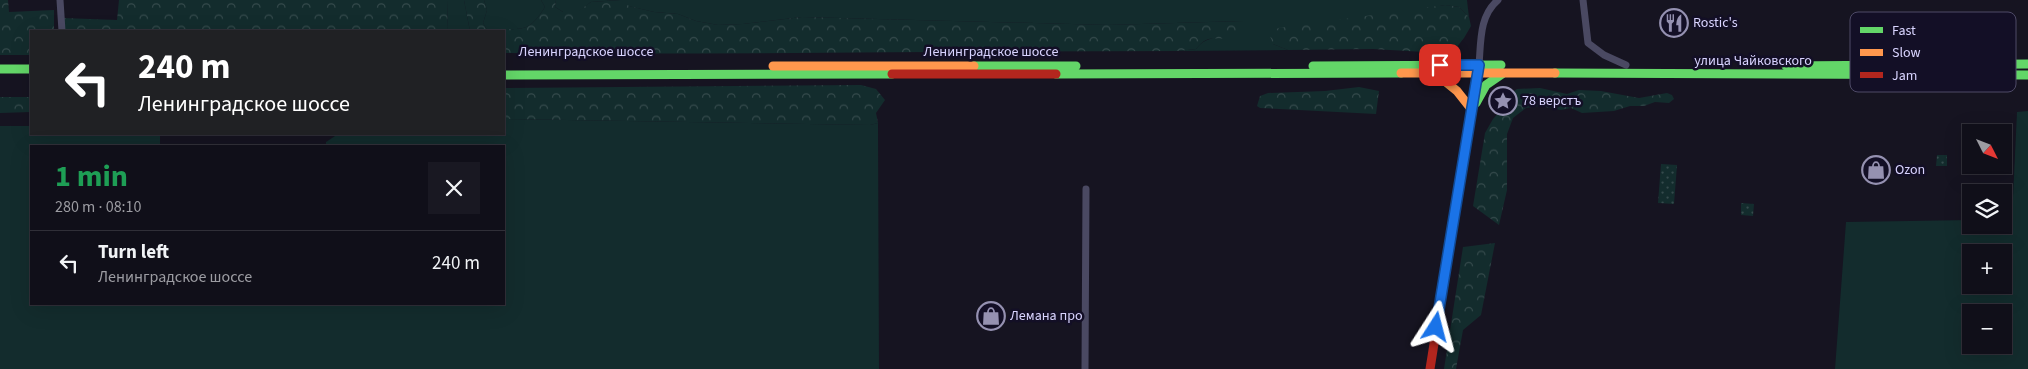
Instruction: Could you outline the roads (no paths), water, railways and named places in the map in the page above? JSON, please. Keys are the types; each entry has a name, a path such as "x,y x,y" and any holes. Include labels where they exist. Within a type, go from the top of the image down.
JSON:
{"main road":[{"name":"улица Чайковского","path":"1478,69 1626,65 1850,64"},
{"name":"Ленинградское шоссе","path":"505,66 1478,69"},
{"path":"0,69 30,69"},
{"name":"улица Чайковского","path":"1478,69 1502,74 1850,75"},
{"name":"Ленинградское шоссе","path":"505,75 1436,74 1478,69"},
{"path":"1430,369 1478,69"},
{"path":"1436,74 1457,91 1472,110"},
{"path":"1472,110 1482,90 1502,74"},
{"path":"0,77 30,77"}],"street":[{"path":"60,0 62,30"},
{"path":"1478,69 1484,18 1490,7 1498,0"},
{"path":"1583,0 1588,43 1604,55 1626,65"},
{"path":"1085,369 1086,189"}],"place":[{"name":"Rostic's","path":"1674,23"},
{"name":"78 верстъ","path":"1503,101"},
{"name":"Ozon","path":"1876,170"},
{"name":"Лемана про","path":"991,316"}]}
